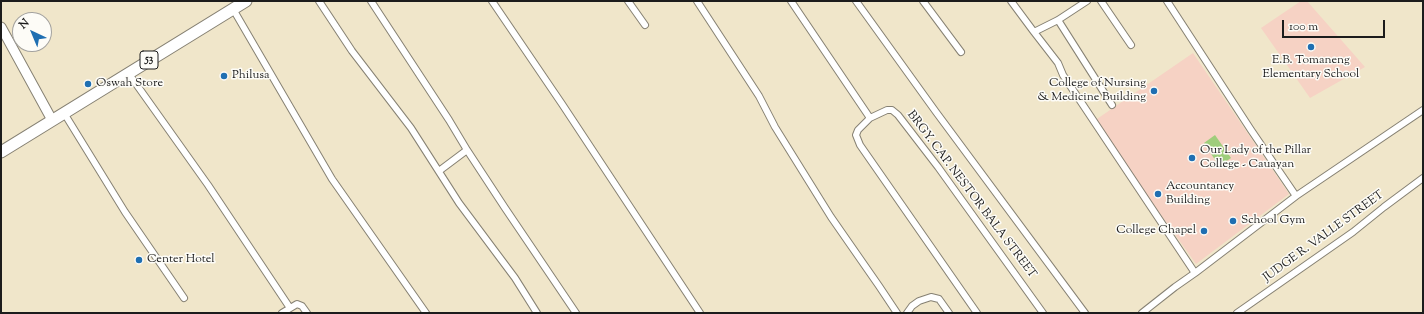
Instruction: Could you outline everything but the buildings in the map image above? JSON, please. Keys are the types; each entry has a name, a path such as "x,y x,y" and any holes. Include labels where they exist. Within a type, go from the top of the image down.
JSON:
{"highway":[{"name":"53","path":"1,152 246,1"}],"main road":[{"path":"1,27 52,120"}],"street":[{"path":"319,1 352,51 411,128 459,203 515,278 537,313"},
{"path":"370,1 436,100 505,208 576,313"},
{"path":"492,1 700,313"},
{"path":"628,1 644,25"},
{"path":"697,1 759,96 776,127 831,216 897,313"},
{"path":"791,1 870,118 856,135 860,145 977,313"},
{"path":"856,1 1085,313"},
{"path":"923,1 961,52"},
{"path":"1011,1 1058,63 1072,89 1195,273"},
{"path":"1034,32 1058,20 1087,1"},
{"path":"1101,1 1131,45"},
{"path":"1167,1 1296,196"},
{"path":"233,9 332,179 426,313"},
{"path":"1058,20 1112,105"},
{"path":"129,74 204,179 290,308"},
{"name":"BRGY. CAP. NESTOR BALA STREET","path":"870,118 887,110 892,110 898,115 943,173 1044,313"},
{"path":"1142,313 1174,287 1195,273 1296,196 1423,110"},
{"path":"64,113 126,212 184,298"},
{"path":"439,171 468,150"},
{"name":"JUDGE R. VALLE STREET","path":"1237,313 1353,232 1423,178"},
{"path":"907,313 912,306 919,301 931,297 939,299 949,313"},
{"path":"282,313 297,304 300,304 307,313"}],"shaded area":[{"name":"E.B. Tomaneng Elementary School","path":"1301,1 1307,1 1365,67 1310,98 1261,28"},
{"name":"Our Lady of the Pillar College - Cauayan","path":"1193,53 1289,194 1196,264 1094,121"}],"green space":[{"path":"1215,135 1231,158 1219,166 1204,143"}],"place":[{"name":"E.B. Tomaneng Elementary School","path":"1311,47"},
{"name":"Philusa","path":"224,76"},
{"name":"Oswah Store","path":"88,84"},
{"name":"College of Nursing & Medicine Building","path":"1154,91"},
{"name":"Our Lady of the Pillar College - Cauayan","path":"1192,158"},
{"name":"Accountancy Building","path":"1158,194"},
{"name":"School Gym","path":"1233,221"},
{"name":"College Chapel","path":"1204,231"},
{"name":"Center Hotel","path":"139,260"}]}
